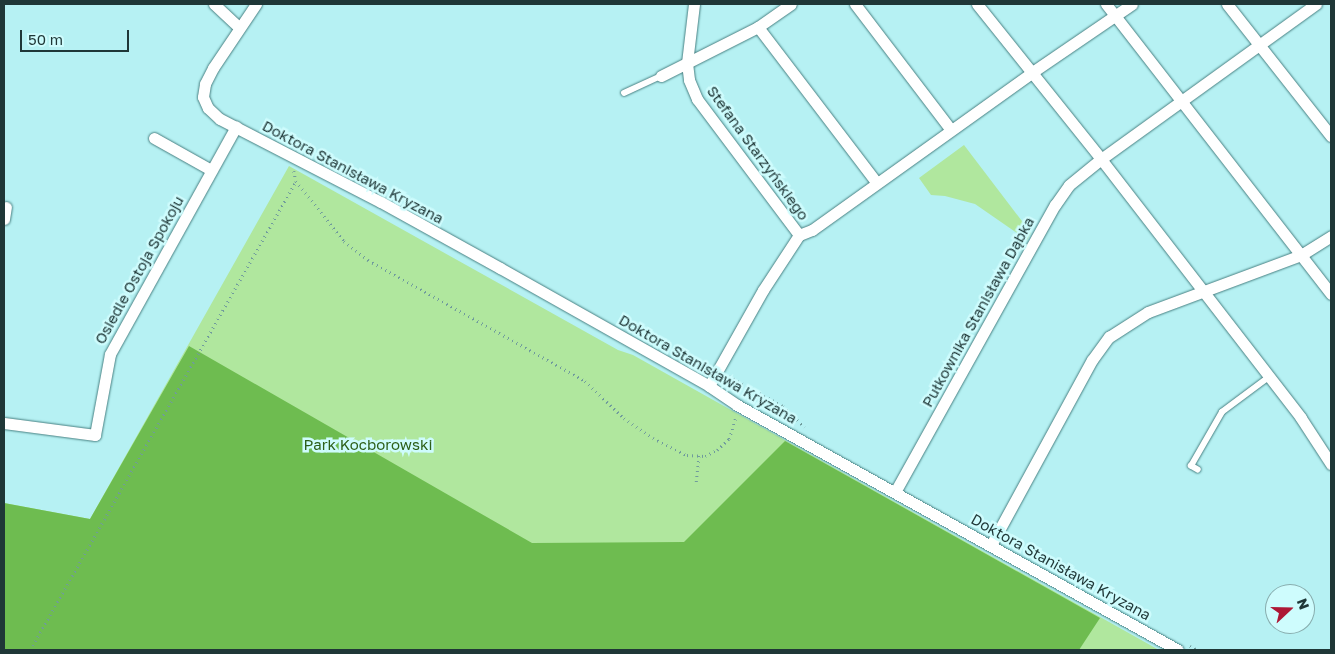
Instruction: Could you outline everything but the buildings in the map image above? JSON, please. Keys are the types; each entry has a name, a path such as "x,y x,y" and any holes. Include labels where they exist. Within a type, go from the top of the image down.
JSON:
{"street":[{"path":"214,4 239,27 256,4"},
{"name":"Stefana Starzyńskiego","path":"694,4 687,63 689,80 698,99 799,235 763,290 709,386"},
{"path":"661,76 758,27 791,4"},
{"path":"855,4 951,130"},
{"path":"977,4 1030,73 1101,159 1301,418 1331,464"},
{"path":"1106,4 1331,294"},
{"path":"799,235 812,230 1030,73 1132,4"},
{"path":"1227,4 1331,136"},
{"name":"Pułkownika Stanisława Dąbka","path":"895,492 1061,195 1069,185 1101,159 1316,4"},
{"name":"Doktora Stanisława Kryzana","path":"239,27 205,84 203,97 208,108 220,118 406,216 709,386 737,405 1177,650"},
{"path":"758,27 877,183"},
{"name":"Osiedle Ostoja Spokoju","path":"4,423 95,435 110,354 236,127"},
{"path":"154,138 212,170"},
{"path":"4,219 6,207"},
{"path":"991,545 1092,360 1109,337 1148,312 1301,255 1331,236"}],"lane":[{"path":"624,93 661,76"},
{"path":"1198,470 1191,466 1222,412 1269,377"}],"path":[{"path":"299,160 294,168 296,181 344,241 368,260 585,381 624,418 653,438 687,455 705,456 717,450 729,439 737,405"},
{"path":"30,650 296,181"},
{"path":"696,482 699,456"}],"green space":[{"path":"964,145 1031,233 1027,240 975,204 945,196 931,195 919,178"},
{"name":"Park Kocborowski","path":"289,166 618,350 633,355 1159,650 4,650 4,503 90,519"},
{"name":"Park Kocborowski","path":"189,346 532,543 684,542 785,441 1100,618 1079,650 4,650 4,503 90,519"}]}
